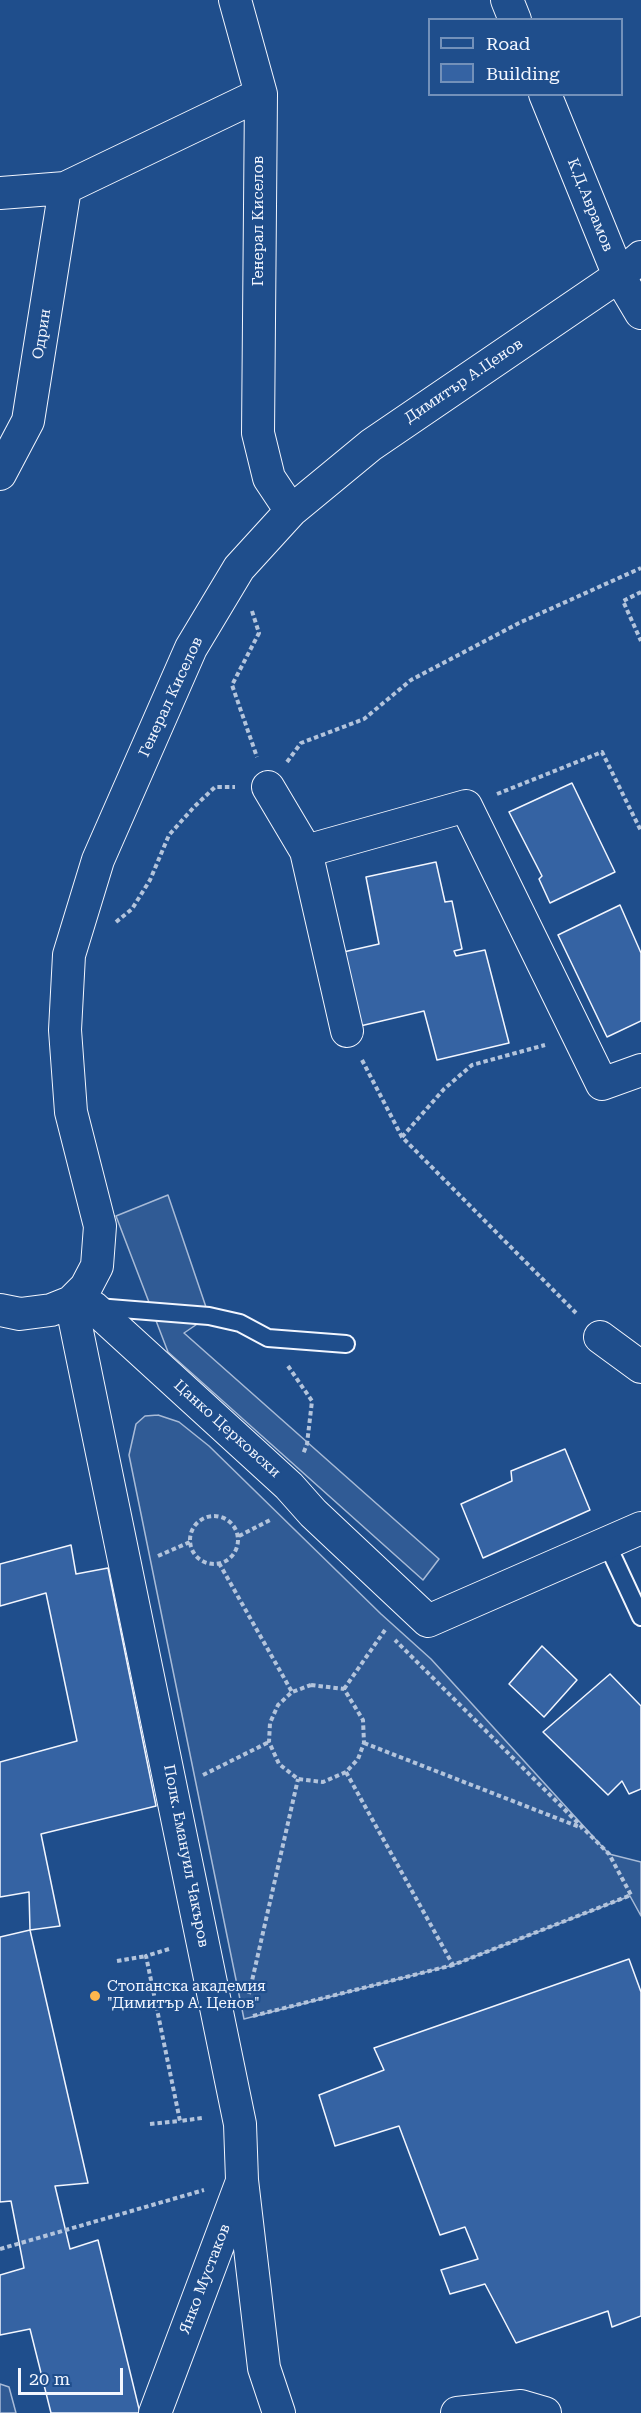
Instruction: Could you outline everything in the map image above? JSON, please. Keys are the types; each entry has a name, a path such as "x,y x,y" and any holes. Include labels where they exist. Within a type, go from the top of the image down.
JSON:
{"street":[{"name":"Генерал Киселов","path":"82,1304 86,1287 97,1266 100,1226 71,1112 65,1030 69,955 72,942 98,860 191,648 239,568 291,511 269,478 258,433 261,93 235,0"},
{"path":"507,0 514,18"},
{"path":"0,193 66,188 261,93"},
{"name":"К.Д.Аврамов","path":"547,96 630,267 641,313"},
{"name":"Одрин","path":"0,474 28,421 66,188"},
{"name":"Димитър А.Ценов","path":"291,511 371,445 630,267"},
{"path":"268,787 306,851 347,1031"},
{"path":"306,851 466,806 602,1084 641,1070"},
{"path":"0,1310 20,1314 82,1304"},
{"name":"Цанко Церковски","path":"82,1304 289,1486 313,1513 428,1621 607,1544"},
{"name":"Полк. Емануил Чакъров","path":"82,1304 240,2124 242,2180 264,2368 279,2413"},
{"path":"600,1337 641,1367"},
{"path":"607,1544 641,1528"},
{"name":"Янко Мустаков","path":"155,2413 242,2180"},
{"path":"457,2413 522,2406 545,2413"}],"lane":[{"path":"82,1304 209,1316 240,1323 268,1338 346,1344"},
{"path":"607,1544 641,1617"}],"path":[{"path":"239,568 259,633 232,685 268,787"},
{"path":"268,787 301,743 364,719 411,680 519,623 641,568"},
{"path":"641,592 623,601 641,641"},
{"path":"466,806 602,752 641,831"},
{"path":"72,942 103,933 132,909 150,880 169,836 215,787 268,787"},
{"path":"347,1031 402,1137 600,1337"},
{"path":"402,1137 444,1089 472,1065 578,1036"},
{"path":"268,1338 312,1401 307,1444"},
{"path":"264,1511 280,1527"},
{"path":"219,1516 226,1518 235,1527 238,1536 236,1550 232,1556 219,1563 204,1562 197,1557 190,1542 193,1528 204,1518 219,1516"},
{"path":"238,1536 272,1519"},
{"path":"219,1563 292,1692"},
{"path":"244,2019 453,1965 631,1895 609,1854 377,1622"},
{"path":"344,1689 385,1630"},
{"path":"311,1685 344,1689 363,1720 364,1743 358,1759 346,1772 323,1782 298,1779 279,1764 269,1742 270,1723 278,1705 292,1692 311,1685"},
{"path":"197,1778 269,1742"},
{"path":"364,1743 585,1829"},
{"path":"346,1772 453,1965"},
{"path":"249,1996 298,1779"},
{"path":"117,1961 146,1956 170,1948"},
{"path":"146,1956 180,2121"},
{"path":"150,2124 202,2118"},
{"path":"0,2249 97,2219 242,2180"}],"shaded area":[{"path":"168,1195 209,1316 184,1333 439,1559 423,1580 168,1352 116,1216"},
{"path":"158,1415 179,1422 209,1446 381,1614 431,1659 609,1854 641,1862 641,1916 630,1896 453,1965 244,2019 129,1455 136,1424 145,1416"},
{"path":"0,2384 9,2387 16,2413 0,2413"}],"building":[{"path":"572,783 615,872 550,903 539,879 542,876 509,812"},
{"path":"436,862 445,902 452,901 462,949 454,951 456,956 485,950 509,1043 437,1060 424,1011 356,1027 339,953 379,944 366,877"},
{"path":"620,905 641,953 641,1021 607,1037 558,935"},
{"path":"565,1449 590,1510 483,1558 461,1504 512,1481 511,1471"},
{"path":"71,1545 76,1574 108,1568 156,1806 41,1834 60,1926 30,1930 29,1892 0,1897 0,1762 77,1741 46,1593 0,1606 0,1564"},
{"path":"542,1646 577,1680 544,1717 509,1684"},
{"path":"610,1674 641,1706 641,1789 629,1794 622,1781 608,1795 543,1732"},
{"path":"30,1930 88,2183 55,2186 70,2249 98,2240 140,2413 51,2413 30,2329 0,2335 0,2275 24,2268 11,2201 0,2202 0,1937"},
{"path":"629,1959 641,1992 641,2316 612,2327 608,2311 516,2343 485,2284 450,2294 441,2270 478,2259 465,2227 440,2235 399,2126 335,2146 319,2095 384,2070 374,2048"}],"place":[{"name":"Стопанска академия \"Димитър А. Ценов\"","path":"95,1996"}]}
